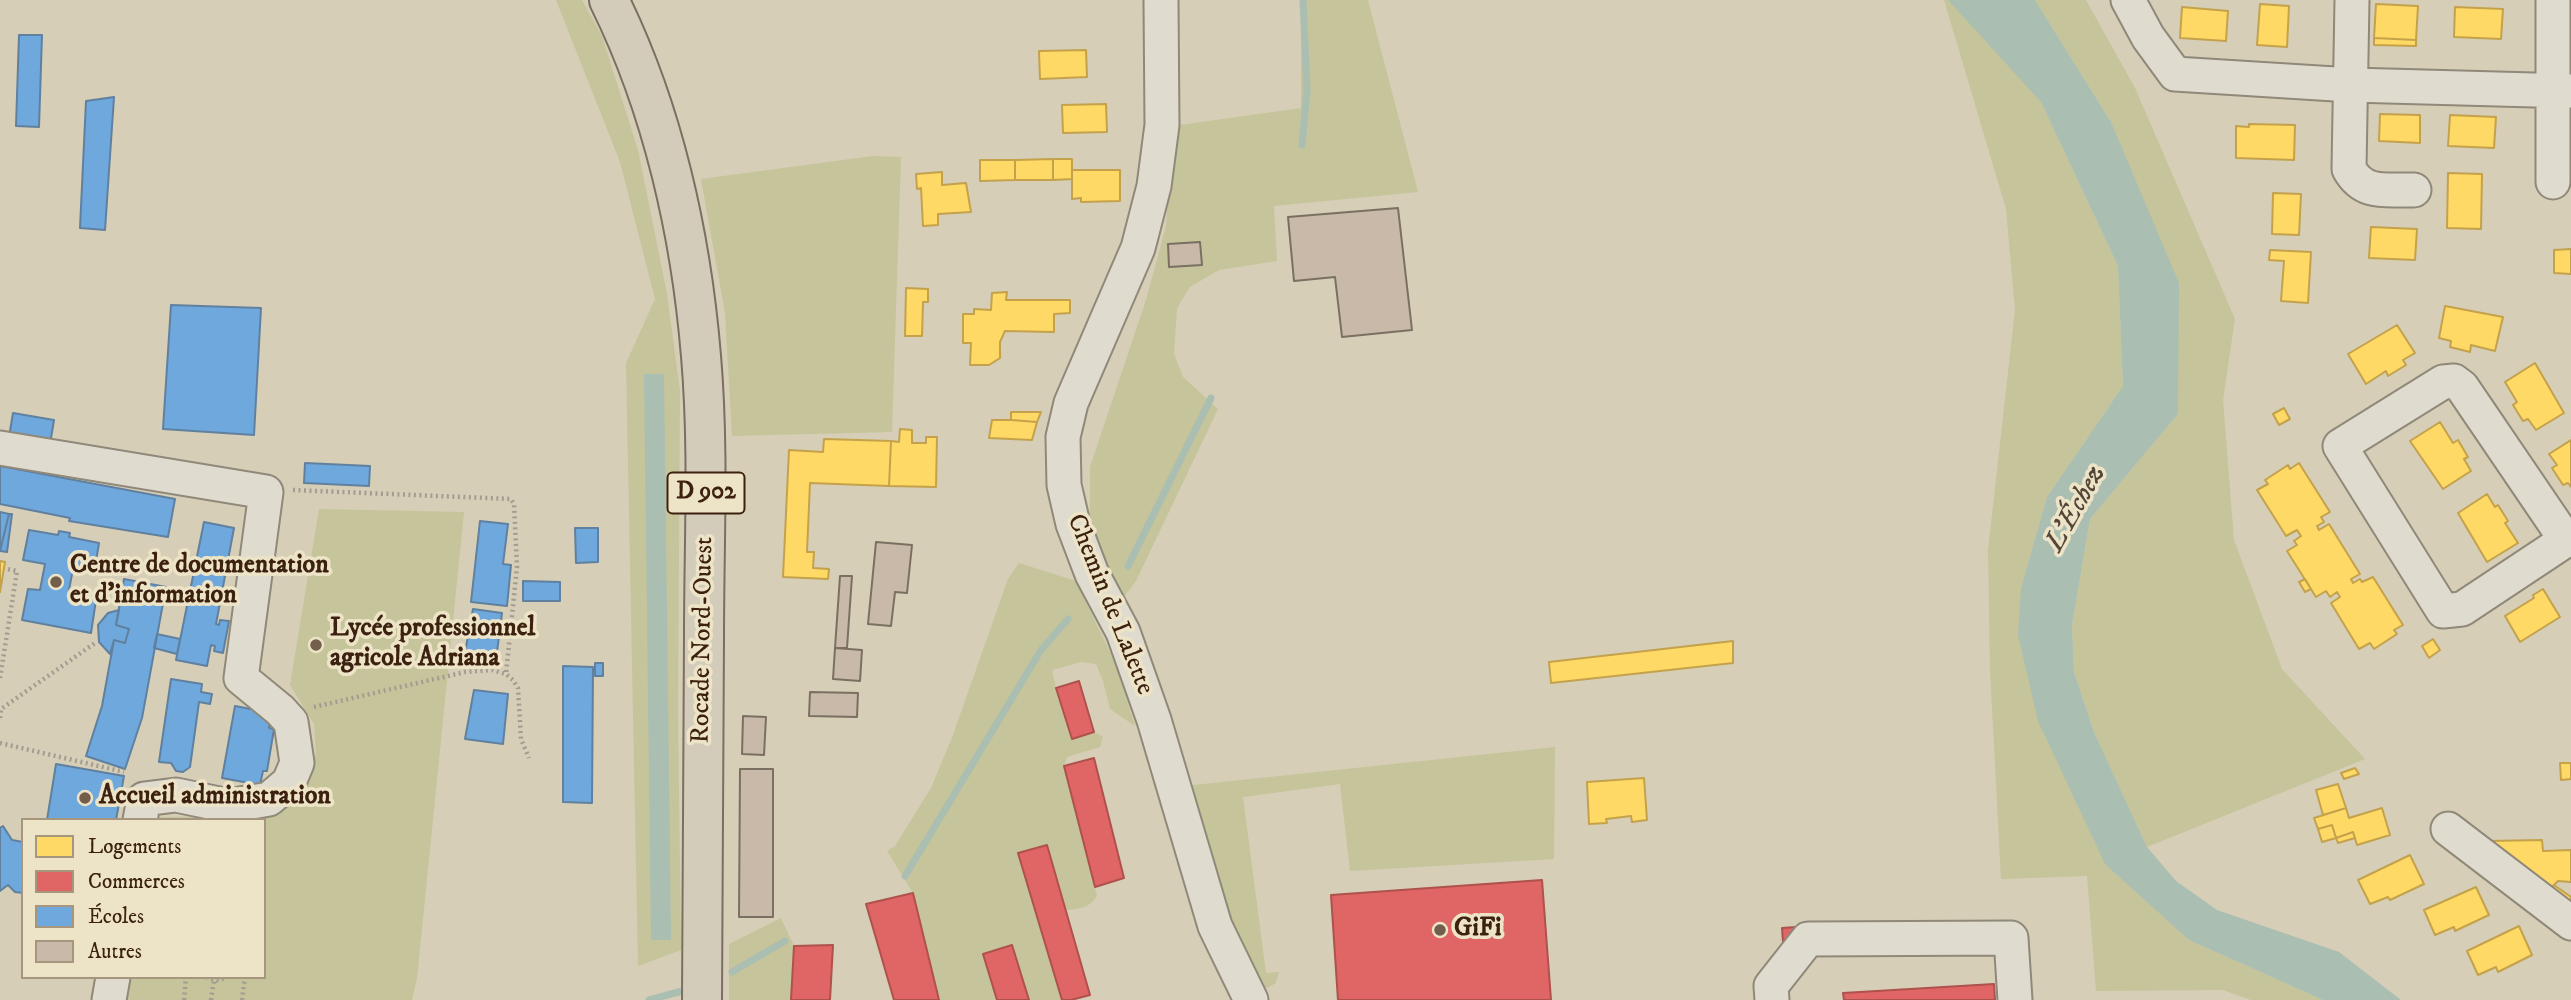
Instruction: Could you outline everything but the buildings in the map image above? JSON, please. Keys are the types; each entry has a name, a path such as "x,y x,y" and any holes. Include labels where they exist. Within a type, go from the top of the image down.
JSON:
{"main road":[{"name":"Rocade Nord-Ouest","path":"609,0 626,34 654,116 683,223 701,355 706,488 702,1000"}],"street":[{"name":"Chemin de Lalette","path":"1161,0 1162,125 1154,186 1138,248 1071,403 1063,437 1064,485 1073,524 1091,575 1123,632 1154,720 1215,926 1251,1000"},
{"path":"2128,0 2148,37 2175,74 2351,85 2562,91"},
{"path":"2352,0 2349,169 2356,182 2365,188 2414,190"},
{"path":"2553,0 2562,91 2553,182"},
{"path":"2454,381 2462,387 2568,540 2462,610 2443,611 2340,446 2443,382 2454,381"},
{"path":"0,448 266,492 241,678 291,722 297,763 289,782 269,799 229,806 176,795 144,799 141,818"},
{"path":"2448,830 2571,923"},
{"path":"1772,1000 1771,986 1808,939 2011,939 2015,1000"},
{"path":"109,1000 113,979"}],"path":[{"path":"266,492 285,489 511,499 514,504 517,567 506,674"},
{"path":"0,678 17,571 7,569"},
{"path":"0,718 0,709 95,643"},
{"path":"286,717 309,708 466,672 492,670 506,674 518,688 521,739 529,758"},
{"path":"0,743 124,772"},
{"path":"184,1000 186,979"},
{"path":"211,979 218,979"},
{"path":"242,1000 246,979"},
{"path":"212,1000 214,980"}],"shaded area":[{"path":"556,0 582,0 602,36 638,150 667,294 680,391 678,711 681,950 638,966 626,363 655,299 620,162"},
{"path":"1301,0 1368,0 1418,192 1274,206 1277,261 1219,270 1190,287 1177,308 1174,354 1183,377 1218,409 1136,581 1123,598 1103,563 1090,515 1090,467 1146,300 1166,226 1173,126 1301,108"},
{"path":"1944,0 1964,0 2041,102 2118,266 2123,386 2047,497 2021,588 2189,940 2323,1000 2251,1000 2223,990 2096,991 2087,876 2001,879 1990,671 1988,550 2015,310 2006,209"},
{"path":"2035,0 2086,0 2135,88 2235,319 2223,400 2234,540 2282,669 2365,759 2147,847 2094,732 2074,672 2072,625 2090,519 2178,414 2111,122"},
{"path":"873,156 901,157 892,432 732,436 725,313 701,179"},
{"path":"319,509 464,512 417,978 412,1000 125,1000 129,979 266,979 266,818 154,817 250,816 307,778 316,753 314,724 290,685"},
{"path":"1019,563 1076,581 1116,665 1135,726 1110,709 1096,664 1081,662 1052,670 1072,739 1094,732 1103,737 1100,747 1067,757 1064,766 1097,896 1084,907 1066,910 1047,845 1018,853 1062,1000 939,1000 913,893 887,851 895,846 931,788 953,735 1008,579"},
{"path":"1555,747 1554,859 1350,871 1340,784 1243,797 1266,973 1279,972 1276,983 1267,988 1256,984 1223,917 1184,786"},
{"path":"781,918 794,946 791,1000 729,1000 729,944"}],"water":[{"name":"L'Échez","path":"1948,0 2035,0 2111,122 2179,283 2178,414 2090,519 2072,625 2074,672 2094,732 2147,847 2176,881 2217,910 2339,952 2401,1000 2323,1000 2189,940 2105,864 2038,721 2018,635 2021,588 2047,497 2123,386 2118,266 2041,102"},
{"path":"644,374 664,374 671,940 651,940"}],"waterway":[{"path":"1302,145 1307,90 1303,0"},
{"path":"1128,566 1211,398"},
{"path":"905,876 1041,650 1068,619"},
{"path":"732,972 785,941"},
{"path":"649,1000 682,991"}],"place":[{"name":"Centre de documentation et d’information","path":"56,582"},
{"name":"Lycée professionnel agricole Adriana","path":"316,645"},
{"name":"Accueil administration","path":"85,798"},
{"name":"GiFi","path":"1440,930"}]}
